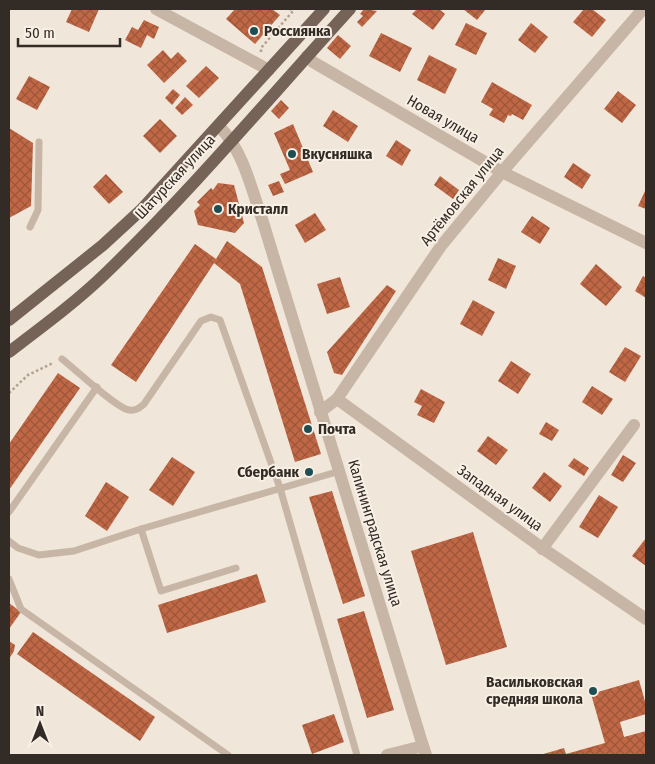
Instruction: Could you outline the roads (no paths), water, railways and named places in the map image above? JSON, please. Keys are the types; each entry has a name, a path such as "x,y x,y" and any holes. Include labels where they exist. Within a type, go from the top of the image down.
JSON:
{"main road":[{"name":"Шатурская улица","path":"9,320 115,233 166,185 219,126 264,67 324,9"},
{"name":"Шатурская улица","path":"9,352 68,306 105,274 232,140 350,9"}],"street":[{"path":"156,9 264,67"},
{"name":"Артёмовская улица","path":"320,412 337,399 441,246 502,172 643,9"},
{"name":"Новая улица","path":"307,56 313,62 502,172 646,243"},
{"name":"Калининградская улица","path":"219,126 232,140 239,152 263,222 424,751"},
{"name":"Западная улица","path":"337,399 542,549 646,619"},
{"path":"542,549 634,425"},
{"path":"387,755 424,751"}],"lane":[{"path":"30,227 38,210 39,142"},
{"path":"62,359 127,410 136,410 144,404 201,321 210,317 220,320 280,488 357,755"},
{"path":"9,512 97,387"},
{"path":"9,541 18,548 39,555 74,551 141,529 340,470"},
{"path":"141,529 161,592 236,568"},
{"path":"9,579 21,609 228,755"}],"place":[{"name":"Россиянка","path":"254,31"},
{"name":"Вкусняшка","path":"292,154"},
{"name":"Кристалл","path":"218,209"},
{"name":"Почта","path":"308,429"},
{"name":"Сбербанк","path":"309,472"},
{"name":"Васильковская средняя школа","path":"593,691"}]}
